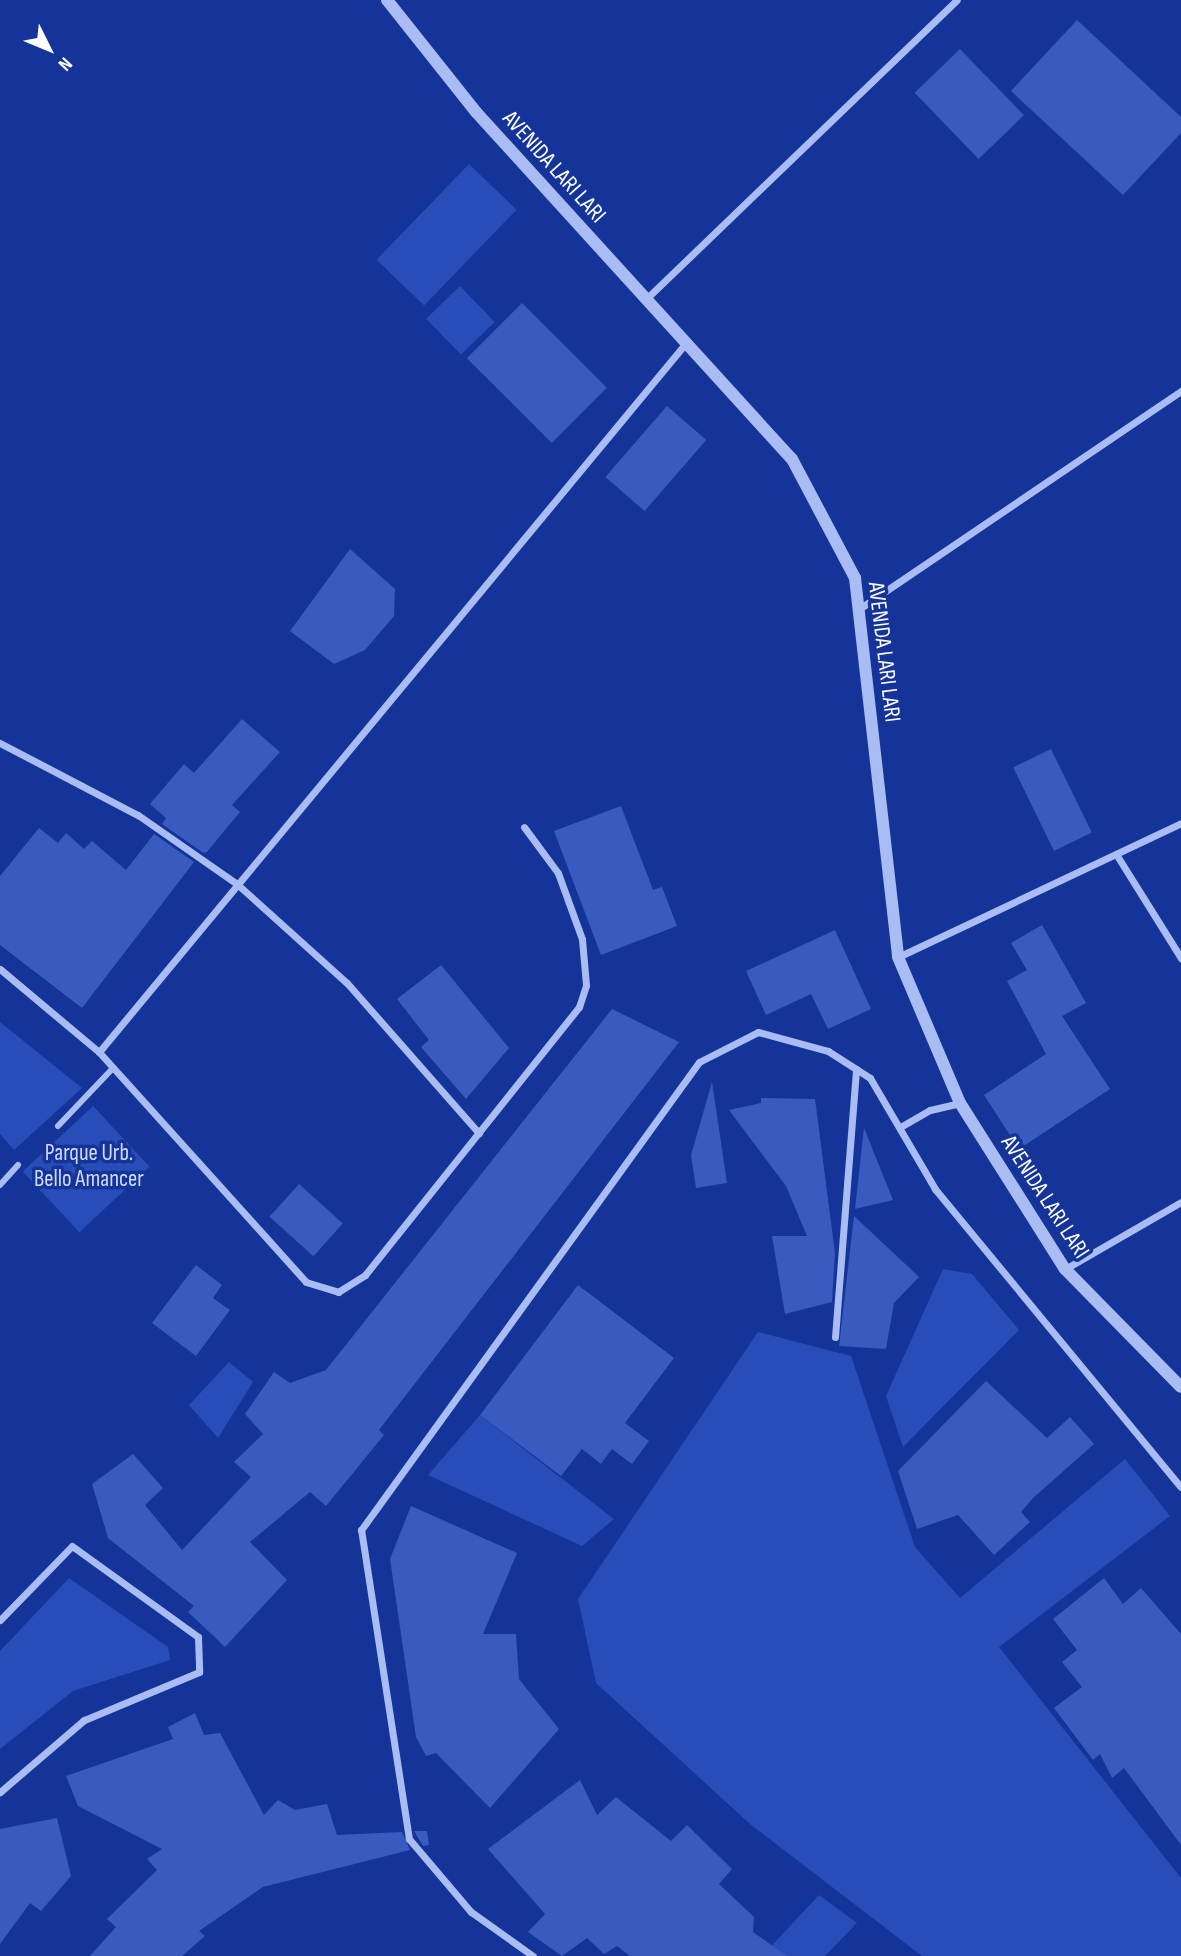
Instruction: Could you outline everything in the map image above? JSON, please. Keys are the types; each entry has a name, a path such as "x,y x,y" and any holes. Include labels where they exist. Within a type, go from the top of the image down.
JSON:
{"street":[{"name":"AVENIDA LARI LARI","path":"387,0 476,112 792,459 855,578 898,957 960,1103 1065,1269 1181,1387"},
{"path":"646,299 957,0"},
{"path":"99,1052 686,343"},
{"path":"859,609 1181,391"},
{"path":"0,743 138,815 237,884 347,983 479,1133"},
{"path":"898,957 1181,823"},
{"path":"0,969 99,1052 306,1282 323,1290 338,1292 365,1275 566,1027 586,985 582,939 558,873 524,827"},
{"path":"1116,854 1181,958"},
{"path":"533,1956 471,1912 409,1839 361,1530 699,1062 758,1032 828,1051 870,1078 902,1126 935,1189 1181,1487"},
{"path":"58,1126 113,1068"},
{"path":"835,1338 856,1069"},
{"path":"902,1126 930,1110 960,1103"},
{"path":"0,1185 18,1165"},
{"path":"1065,1269 1181,1202"},
{"path":"0,1620 72,1546 198,1637 200,1672 84,1720 0,1792"}],"green space":[{"path":"469,164 516,210 424,306 377,260"},
{"path":"460,286 495,322 461,355 426,319"},
{"name":"Parque Urb. Bello Amancer","path":"0,1022 82,1088 14,1150 0,1134"},
{"name":"Parque Urb. Bello Amancer","path":"93,1106 150,1167 79,1232 23,1171"},
{"path":"943,1269 972,1274 1019,1330 903,1447 886,1396"},
{"path":"758,1332 851,1356 915,1547 960,1598 1125,1459 1170,1516 999,1647 1181,1878 1181,1956 922,1956 750,1824 596,1683 578,1599"},
{"path":"229,1362 253,1382 218,1438 189,1405"},
{"path":"480,1415 614,1519 582,1546 428,1475"},
{"path":"69,1578 168,1647 170,1660 73,1691 0,1749 0,1651"},
{"path":"819,1895 857,1923 825,1956 762,1956"}],"building":[{"path":"1077,20 1181,117 1181,133 1123,195 1011,91"},
{"path":"960,49 1024,115 979,159 915,93"},
{"path":"522,303 607,388 552,443 467,358"},
{"path":"667,406 706,440 645,511 605,477"},
{"path":"350,549 395,589 394,616 365,650 334,664 290,631"},
{"path":"242,719 280,752 232,805 240,812 206,853 202,852 162,824 166,818 150,804 184,764 194,773"},
{"path":"1051,749 1092,833 1054,851 1013,767"},
{"path":"621,806 653,890 662,887 677,926 601,955 554,831"},
{"path":"39,828 58,843 66,833 84,849 92,841 126,870 154,834 194,862 82,1008 0,945 0,876"},
{"path":"1042,925 1086,1003 1062,1016 1110,1089 1019,1149 984,1095 1046,1054 1007,981 1027,970 1011,943"},
{"path":"835,930 871,1009 828,1029 811,994 766,1015 746,971"},
{"path":"441,965 509,1048 466,1099 421,1047 429,1040 397,999"},
{"path":"612,1009 679,1042 379,1430 384,1435 326,1506 310,1492 250,1542 287,1580 225,1647 188,1612 194,1606 108,1538 92,1484 133,1454 163,1488 145,1505 182,1550 251,1477 234,1462 263,1434 245,1414 274,1372 290,1383 326,1370"},
{"path":"712,1082 727,1183 696,1188 691,1155"},
{"path":"761,1098 815,1099 835,1253 832,1302 785,1314 772,1236 807,1236 786,1186 729,1110 761,1103"},
{"path":"864,1128 893,1200 855,1209"},
{"path":"299,1184 343,1223 313,1256 270,1217"},
{"path":"854,1216 919,1277 894,1303 886,1349 839,1346"},
{"path":"196,1265 222,1285 213,1298 230,1310 196,1356 152,1323"},
{"path":"578,1285 674,1358 625,1423 649,1441 632,1464 612,1449 601,1464 582,1449 561,1476 480,1415"},
{"path":"986,1381 1047,1438 1070,1417 1094,1444 1033,1498 1021,1512 1030,1522 994,1555 958,1515 917,1529 898,1471"},
{"path":"411,1506 517,1553 483,1634 516,1634 519,1679 559,1729 490,1808 436,1753 426,1756 416,1737 390,1559"},
{"path":"1104,1578 1123,1604 1141,1588 1181,1634 1181,1845 1124,1768 1112,1778 1100,1754 1093,1760 1054,1708 1082,1687 1062,1662 1077,1650 1053,1619"},
{"path":"195,1713 204,1735 220,1733 264,1815 278,1800 295,1810 327,1804 337,1835 402,1832 410,1850 263,1887 199,1931 205,1936 182,1956 90,1956 116,1927 107,1919 157,1870 147,1859 162,1849 78,1806 66,1776 173,1739 168,1727"},
{"path":"580,1780 597,1815 616,1797 671,1841 687,1825 732,1869 719,1884 754,1917 753,1932 787,1956 630,1956 617,1946 604,1954 587,1938 562,1956 528,1932 545,1914 488,1849"},
{"path":"57,1818 71,1876 41,1911 30,1903 0,1944 0,1829"},
{"path":"414,1831 427,1831 429,1845 423,1846"}]}
